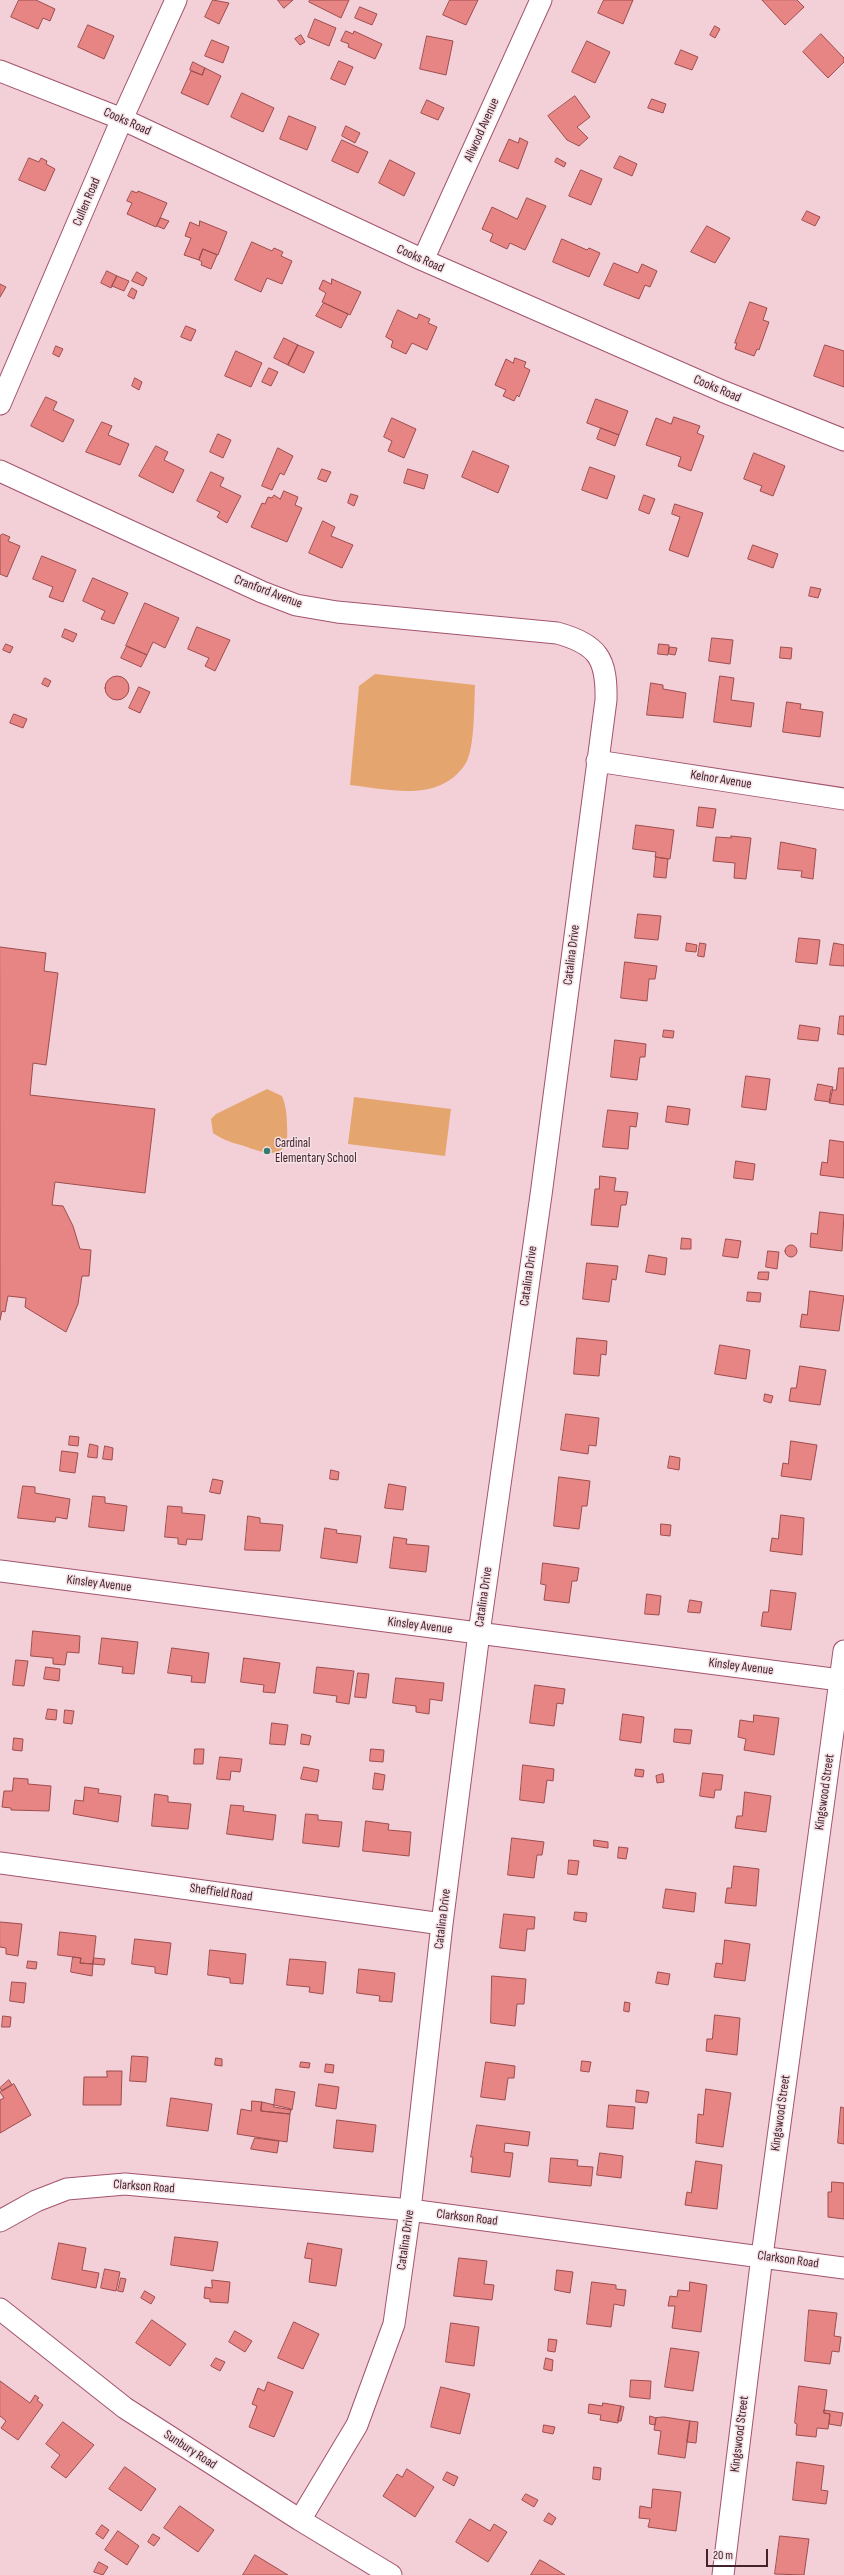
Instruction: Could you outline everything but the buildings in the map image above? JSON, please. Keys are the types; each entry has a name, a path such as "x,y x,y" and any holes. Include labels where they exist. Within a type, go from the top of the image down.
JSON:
{"street":[{"name":"Cullen Road","path":"0,404 122,119 176,0"},
{"name":"Allwood Avenue","path":"423,260 541,0"},
{"name":"Cooks Road","path":"0,71 122,119 423,260 722,391 844,440"},
{"name":"Cranford Avenue","path":"0,471 262,592 296,605 337,612 557,633 587,644 600,656"},
{"name":"Catalina Drive","path":"300,2520 357,2425 394,2324 410,2210 442,1924 479,1633 541,1195 606,700 604,668 600,656"},
{"name":"Kelnor Avenue","path":"597,761 844,799"},
{"name":"Kinsley Avenue","path":"0,1571 840,1680"},
{"name":"Kingswood Street","path":"723,2575 762,2256 844,1651"},
{"name":"Sheffield Road","path":"0,1862 442,1924"},
{"name":"Clarkson Road","path":"0,2221 36,2201 67,2189 125,2184 410,2210 844,2268"},
{"name":"Sunbury Road","path":"0,2309 125,2408 300,2520 391,2575"}],"shaded area":[{"path":"375,674 475,685 474,725 471,747 466,763 455,776 442,784 428,789 413,791 397,791 350,785 359,686"},
{"path":"267,1089 282,1096 285,1107 287,1118 287,1137 285,1145 281,1150 269,1153 261,1152 228,1141 213,1133 211,1119 216,1114"},
{"path":"354,1097 451,1109 445,1156 348,1144"}],"place":[{"name":"Cardinal Elementary School","path":"267,1151"}]}
